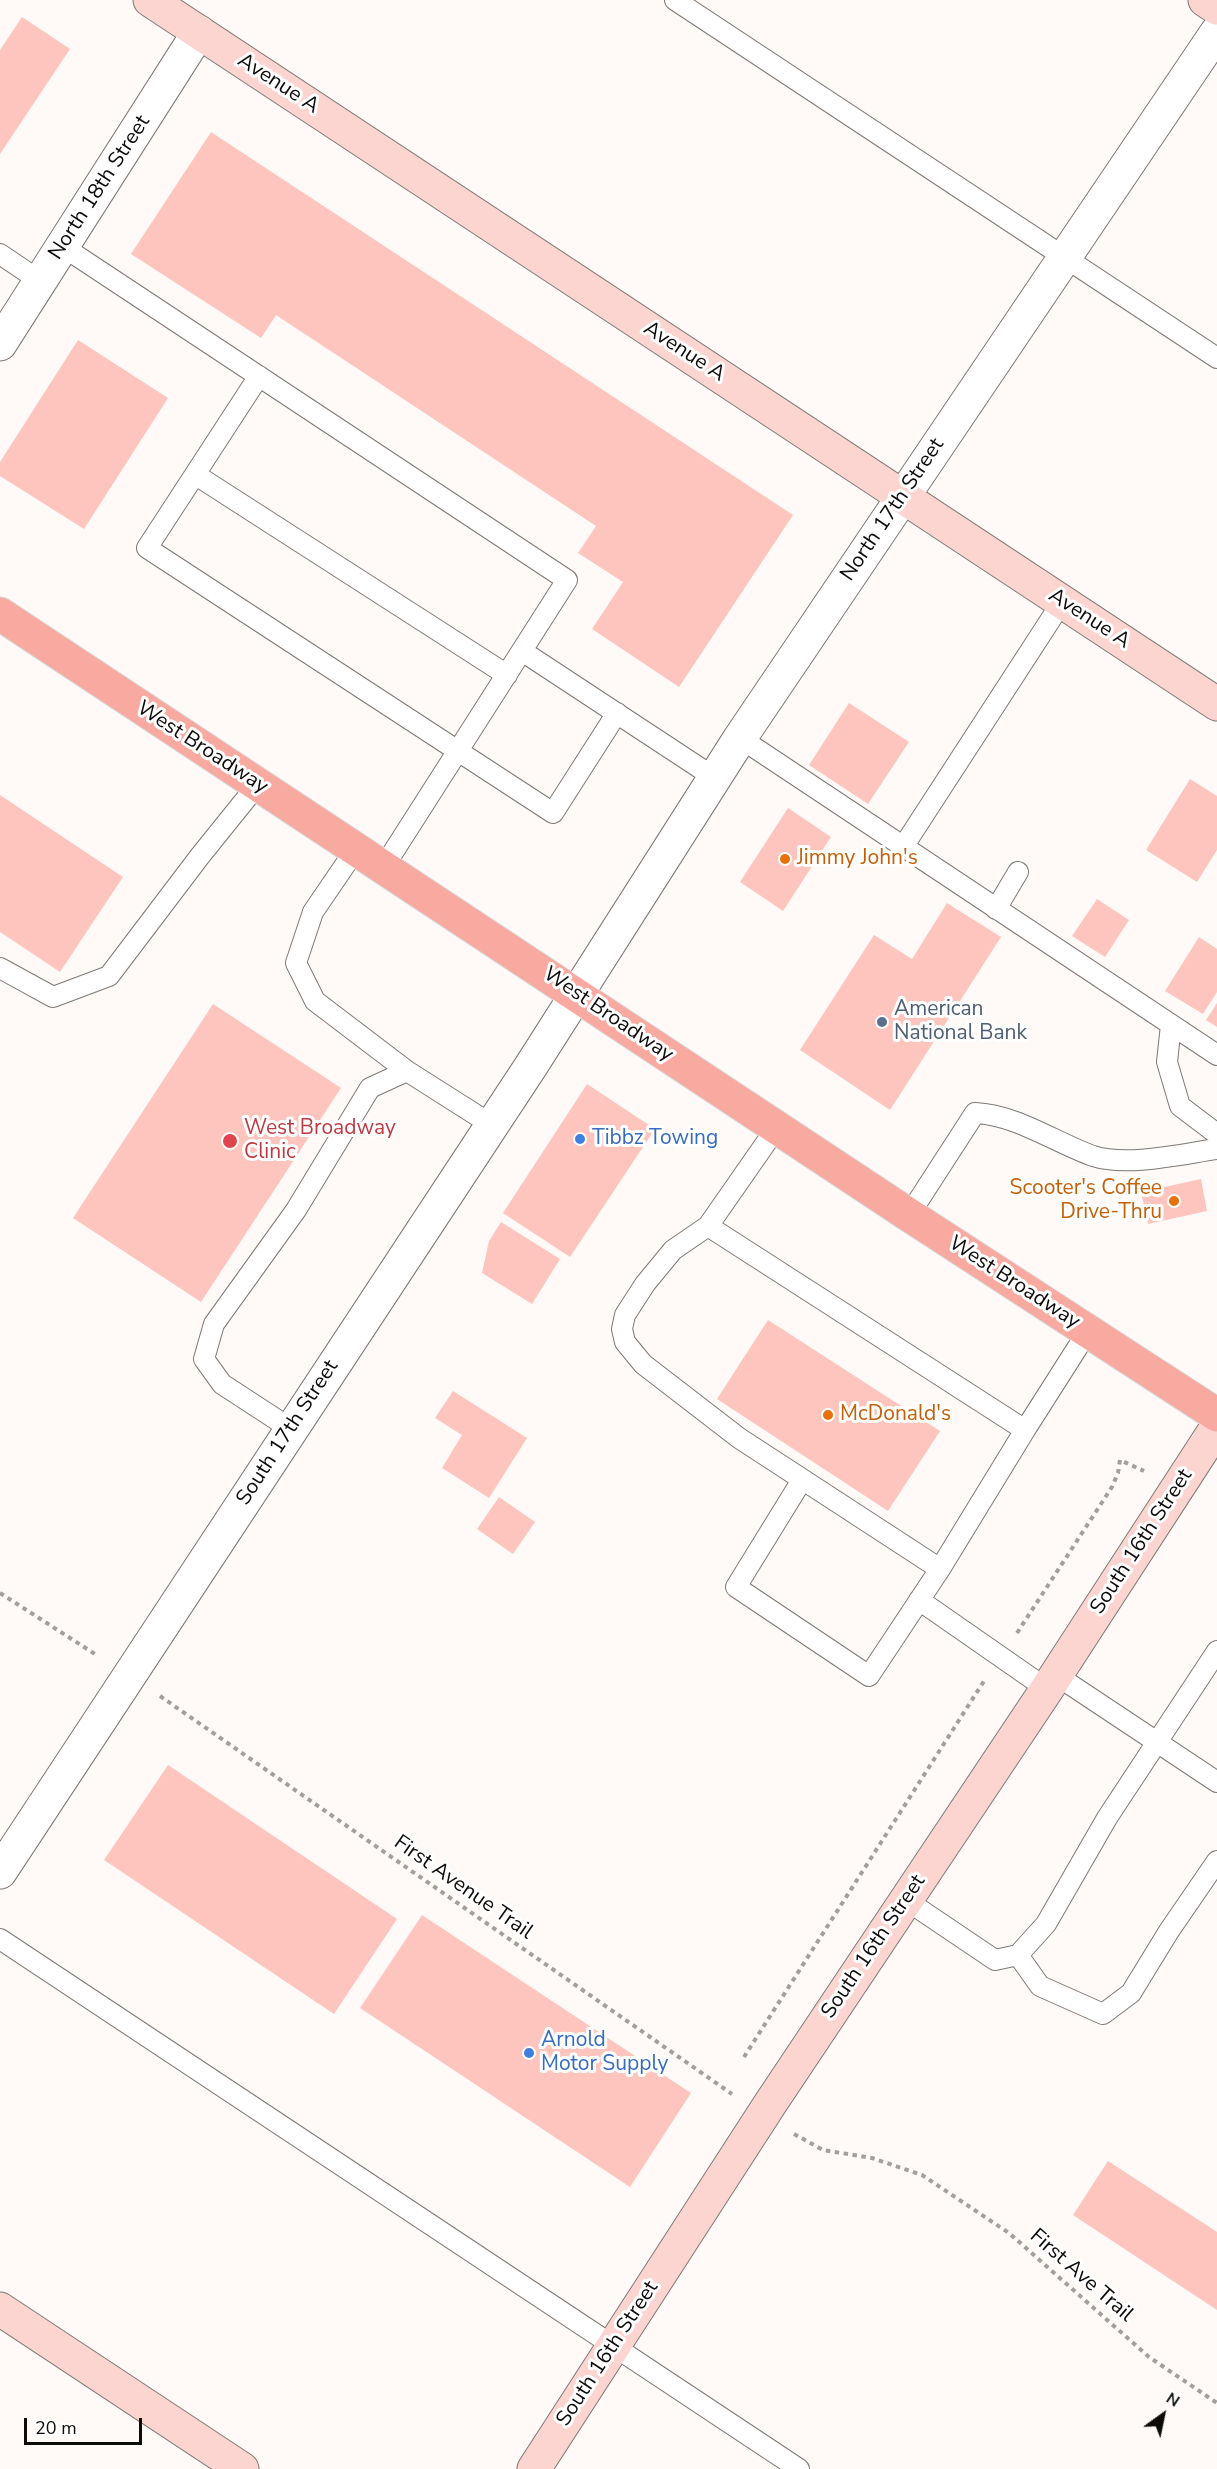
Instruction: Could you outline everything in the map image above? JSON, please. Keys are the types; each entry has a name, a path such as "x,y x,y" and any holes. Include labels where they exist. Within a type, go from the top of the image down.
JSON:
{"main road":[{"name":"West Broadway","path":"0,614 909,1215 1217,1415"}],"street":[{"name":"Avenue A","path":"150,0 1217,704"},
{"path":"1205,0 1217,8"},
{"name":"North 18th Street","path":"0,344 199,32"},
{"name":"North 17th Street","path":"576,994 741,738 902,495 1217,32"},
{"name":"South 17th Street","path":"0,1872 576,994"},
{"name":"South 16th Street","path":"534,2469 764,2114 1217,1427"},
{"path":"0,2308 243,2469"}],"lane":[{"path":"675,0 1217,358"},
{"path":"63,246 567,580 383,868"},
{"path":"0,254 40,281"},
{"path":"259,376 147,548 553,813 617,712"},
{"path":"196,475 507,675"},
{"path":"903,847 1062,602"},
{"path":"522,651 715,778"},
{"path":"741,738 1217,1055"},
{"path":"0,968 53,997 109,976 258,784"},
{"path":"356,849 314,912 296,963 315,1001 407,1071 492,1125"},
{"path":"996,909 1018,872"},
{"path":"1171,1025 1167,1062 1180,1106 1217,1134"},
{"path":"291,1429 222,1384 204,1359 214,1324 296,1210 370,1088 407,1071"},
{"path":"909,1215 975,1113 994,1114 1095,1156 1143,1161 1217,1149"},
{"path":"777,1127 708,1226 673,1250 645,1284 625,1315 622,1329 625,1342 643,1364 739,1438 940,1569"},
{"path":"708,1226 1025,1430"},
{"path":"802,1480 736,1587 869,1676 940,1569 1088,1331"},
{"path":"919,1600 1000,1657 1051,1682 1157,1742 1217,1782"},
{"path":"906,1900 995,1960 1018,1955 1046,1924 1107,1818 1217,1651"},
{"path":"1018,1955 1040,1986 1103,2014 1131,1993 1169,1931 1217,1861"},
{"path":"0,1939 799,2469"}],"path":[{"path":"744,2057 960,1717 1112,1486 1118,1473 1120,1460"},
{"name":"First Avenue Trail","path":"0,1593 179,1708 764,2114 823,2150 872,2158 922,2175"},
{"name":"First Ave Trail","path":"922,2175 1009,2233 1149,2357 1217,2403"}],"building":[{"path":"22,17 70,49 0,154 0,50"},
{"path":"211,132 793,515 679,687 592,629 623,582 578,553 596,526 276,315 261,338 131,254"},
{"path":"78,340 168,398 84,529 0,476 0,462"},
{"path":"849,703 909,742 868,804 809,765"},
{"path":"1190,779 1217,796 1217,850 1197,882 1146,850"},
{"path":"0,795 123,877 60,972 0,932"},
{"name":"Jimmy John's","path":"788,808 831,837 783,911 740,882"},
{"path":"1097,899 1129,920 1105,957 1072,936"},
{"name":"American National Bank","path":"947,903 1001,937 890,1110 800,1050 874,935 912,959"},
{"path":"1199,937 1217,949 1217,992 1203,1014 1165,991"},
{"path":"1217,1003 1217,1027 1206,1020"},
{"path":"213,1004 341,1088 201,1302 73,1218"},
{"path":"587,1084 655,1129 570,1257 503,1213"},
{"name":"Scooter's Coffee Drive-Thru","path":"1201,1179 1207,1211 1148,1224 1141,1192"},
{"path":"501,1222 560,1259 532,1304 482,1273 489,1241"},
{"name":"McDonald's","path":"768,1320 940,1431 888,1511 717,1399"},
{"path":"453,1391 527,1438 489,1498 442,1468 462,1435 435,1418"},
{"path":"499,1497 535,1522 513,1554 477,1529"},
{"path":"168,1765 397,1919 334,2014 104,1860"},
{"path":"422,1915 691,2093 630,2187 360,2008"},
{"path":"1108,2161 1217,2232 1217,2310 1073,2215"}],"place":[{"name":"Jimmy John's","path":"785,859"},
{"name":"American National Bank","path":"882,1022"},
{"name":"Tibbz Towing","path":"580,1139"},
{"name":"West Broadway Clinic","path":"230,1141"},
{"name":"Scooter's Coffee Drive-Thru","path":"1174,1201"},
{"name":"McDonald's","path":"828,1415"},
{"name":"Arnold Motor Supply","path":"529,2053"}]}
